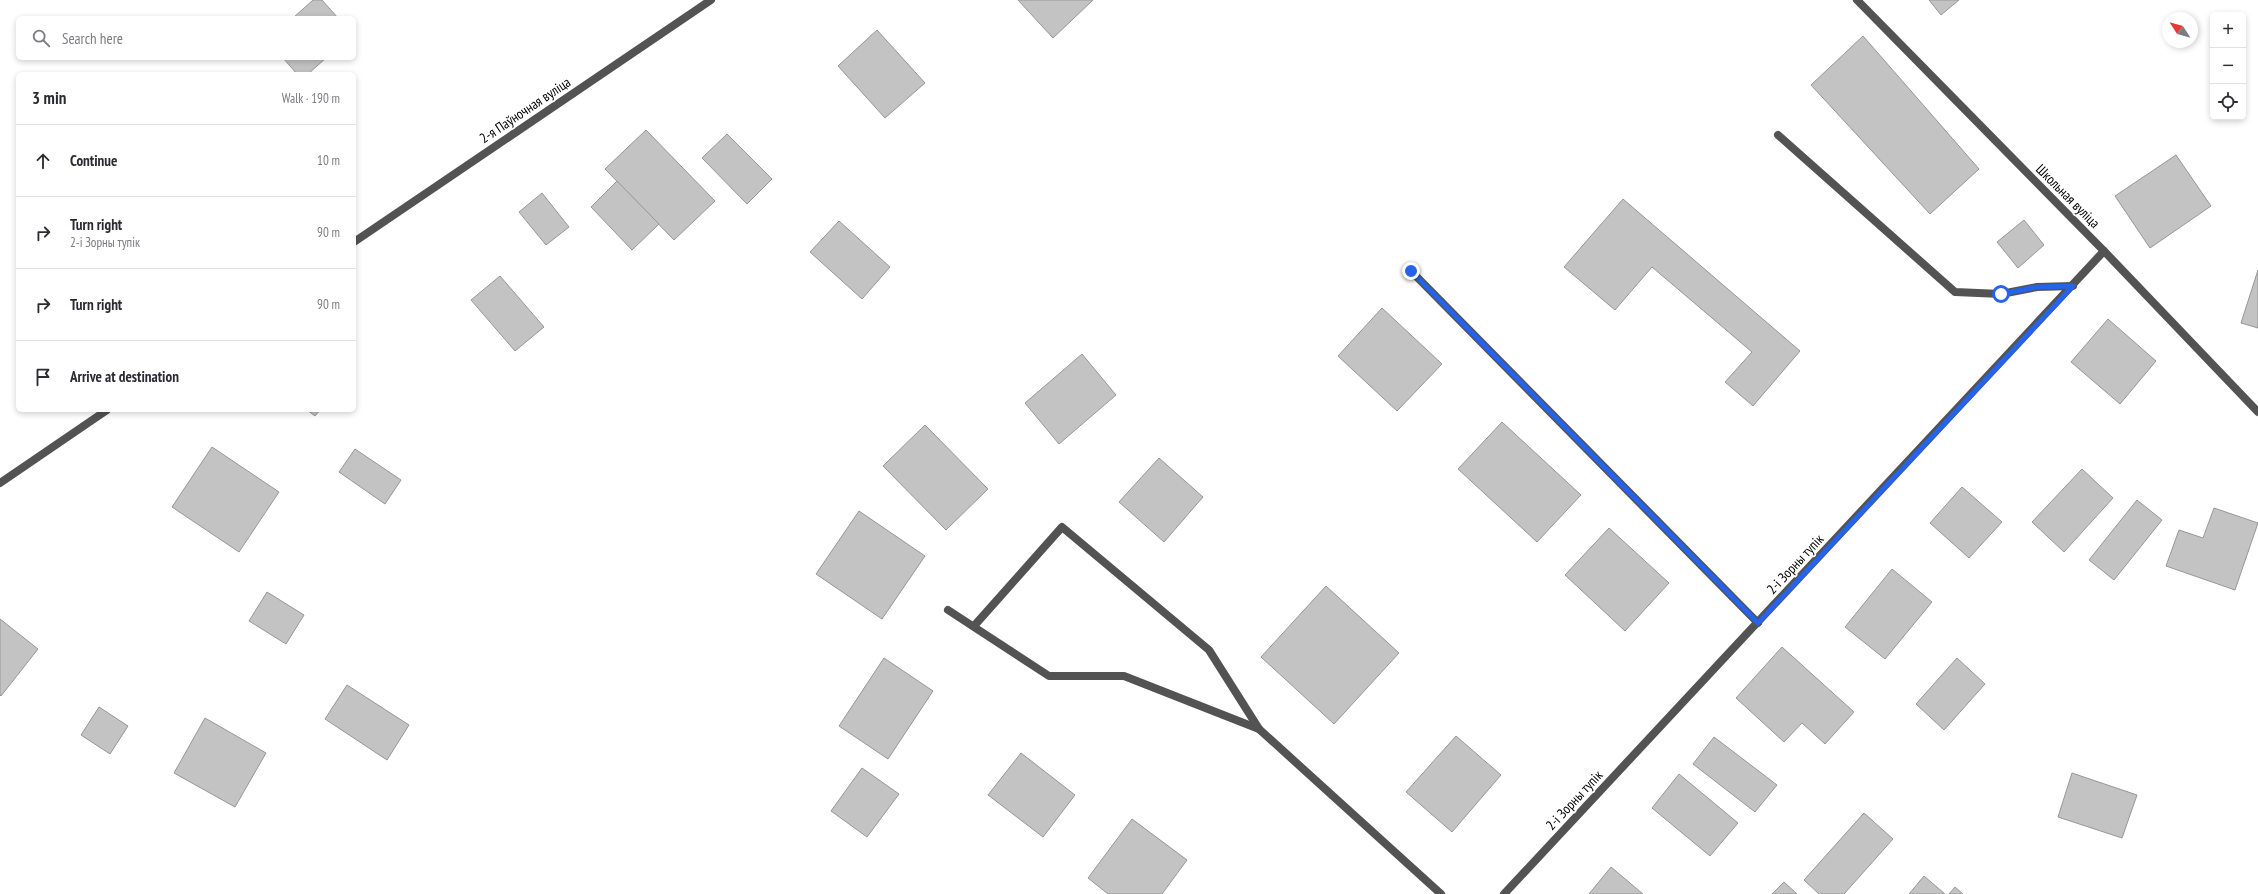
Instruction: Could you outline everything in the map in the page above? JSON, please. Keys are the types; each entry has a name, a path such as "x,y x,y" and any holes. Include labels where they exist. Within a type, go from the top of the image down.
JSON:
{"street":[{"name":"2-я Паўночная вуліца","path":"356,241 711,0"},
{"name":"Школьная вуліца","path":"1858,0 2104,251 2258,412"},
{"path":"1778,135 1955,292 2001,294 2037,287 2073,286"},
{"name":"2-і Зорны тупік","path":"1504,894 2073,286 2104,251"},
{"path":"1411,271 1758,623"},
{"path":"0,483 104,412"},
{"path":"974,626 1062,527 1209,650 1259,729 1441,894"},
{"path":"948,610 1049,676 1124,676 1259,729"}],"building":[{"path":"313,0 322,0 336,16 295,16"},
{"path":"1018,0 1093,0 1053,38"},
{"path":"1929,0 1959,0 1941,15"},
{"path":"877,30 925,83 885,118 838,66"},
{"path":"1863,36 1979,169 1930,214 1811,85"},
{"path":"285,60 324,60 310,72 295,72"},
{"path":"646,130 715,201 674,240 605,169"},
{"path":"727,134 772,179 747,204 702,158"},
{"path":"2176,155 2211,206 2150,248 2115,196"},
{"path":"617,181 659,224 632,250 591,207"},
{"path":"542,193 569,227 546,245 519,212"},
{"path":"1623,199 1800,351 1753,406 1725,382 1752,352 1652,267 1615,310 1564,267"},
{"path":"2024,220 2044,245 2018,268 1997,242"},
{"path":"839,221 890,267 862,299 810,252"},
{"path":"2258,270 2258,328 2241,323"},
{"path":"500,276 544,327 515,351 471,300"},
{"path":"1382,308 1442,364 1397,411 1338,356"},
{"path":"2108,319 2156,361 2120,404 2071,362"},
{"path":"1082,354 1116,395 1059,444 1025,403"},
{"path":"310,412 318,412 315,416"},
{"path":"1502,422 1581,495 1537,542 1458,469"},
{"path":"925,425 988,489 946,530 883,466"},
{"path":"212,447 279,492 239,552 172,507"},
{"path":"355,449 401,480 385,504 339,472"},
{"path":"1159,458 1203,497 1164,542 1119,502"},
{"path":"2082,469 2113,498 2064,552 2032,522"},
{"path":"1962,487 2002,522 1969,558 1930,523"},
{"path":"2137,500 2162,520 2114,580 2089,560"},
{"path":"2214,508 2258,523 2235,590 2166,566 2179,530 2203,538"},
{"path":"859,511 925,556 882,619 816,574"},
{"path":"1609,528 1669,583 1625,631 1565,575"},
{"path":"1892,569 1932,602 1885,659 1845,627"},
{"path":"1326,586 1399,653 1334,724 1261,657"},
{"path":"267,592 304,615 286,644 249,621"},
{"path":"0,619 38,649 1,696 0,695"},
{"path":"1782,647 1854,712 1825,744 1802,723 1784,742 1736,698"},
{"path":"884,658 933,691 888,759 839,726"},
{"path":"1957,658 1985,684 1944,730 1916,704"},
{"path":"347,685 409,725 387,760 325,719"},
{"path":"99,707 128,726 110,754 81,735"},
{"path":"205,718 266,753 235,807 174,773"},
{"path":"1456,736 1501,775 1452,832 1406,792"},
{"path":"1714,737 1777,785 1755,812 1693,764"},
{"path":"1021,753 1075,795 1043,837 988,795"},
{"path":"862,768 899,794 867,837 831,811"},
{"path":"2072,773 2137,795 2122,838 2058,817"},
{"path":"1679,774 1738,823 1710,856 1652,808"},
{"path":"1864,813 1893,839 1844,894 1819,894 1804,880"},
{"path":"1132,819 1187,860 1162,894 1108,894 1088,878"},
{"path":"1611,867 1643,894 1589,894"},
{"path":"1924,876 1945,894 1909,894"},
{"path":"1784,882 1797,894 1772,894"},
{"path":"1955,887 1963,894 1949,894"}],"route":[{"path":"1411,271 1758,623 2073,286 2037,287 2001,294"}]}
